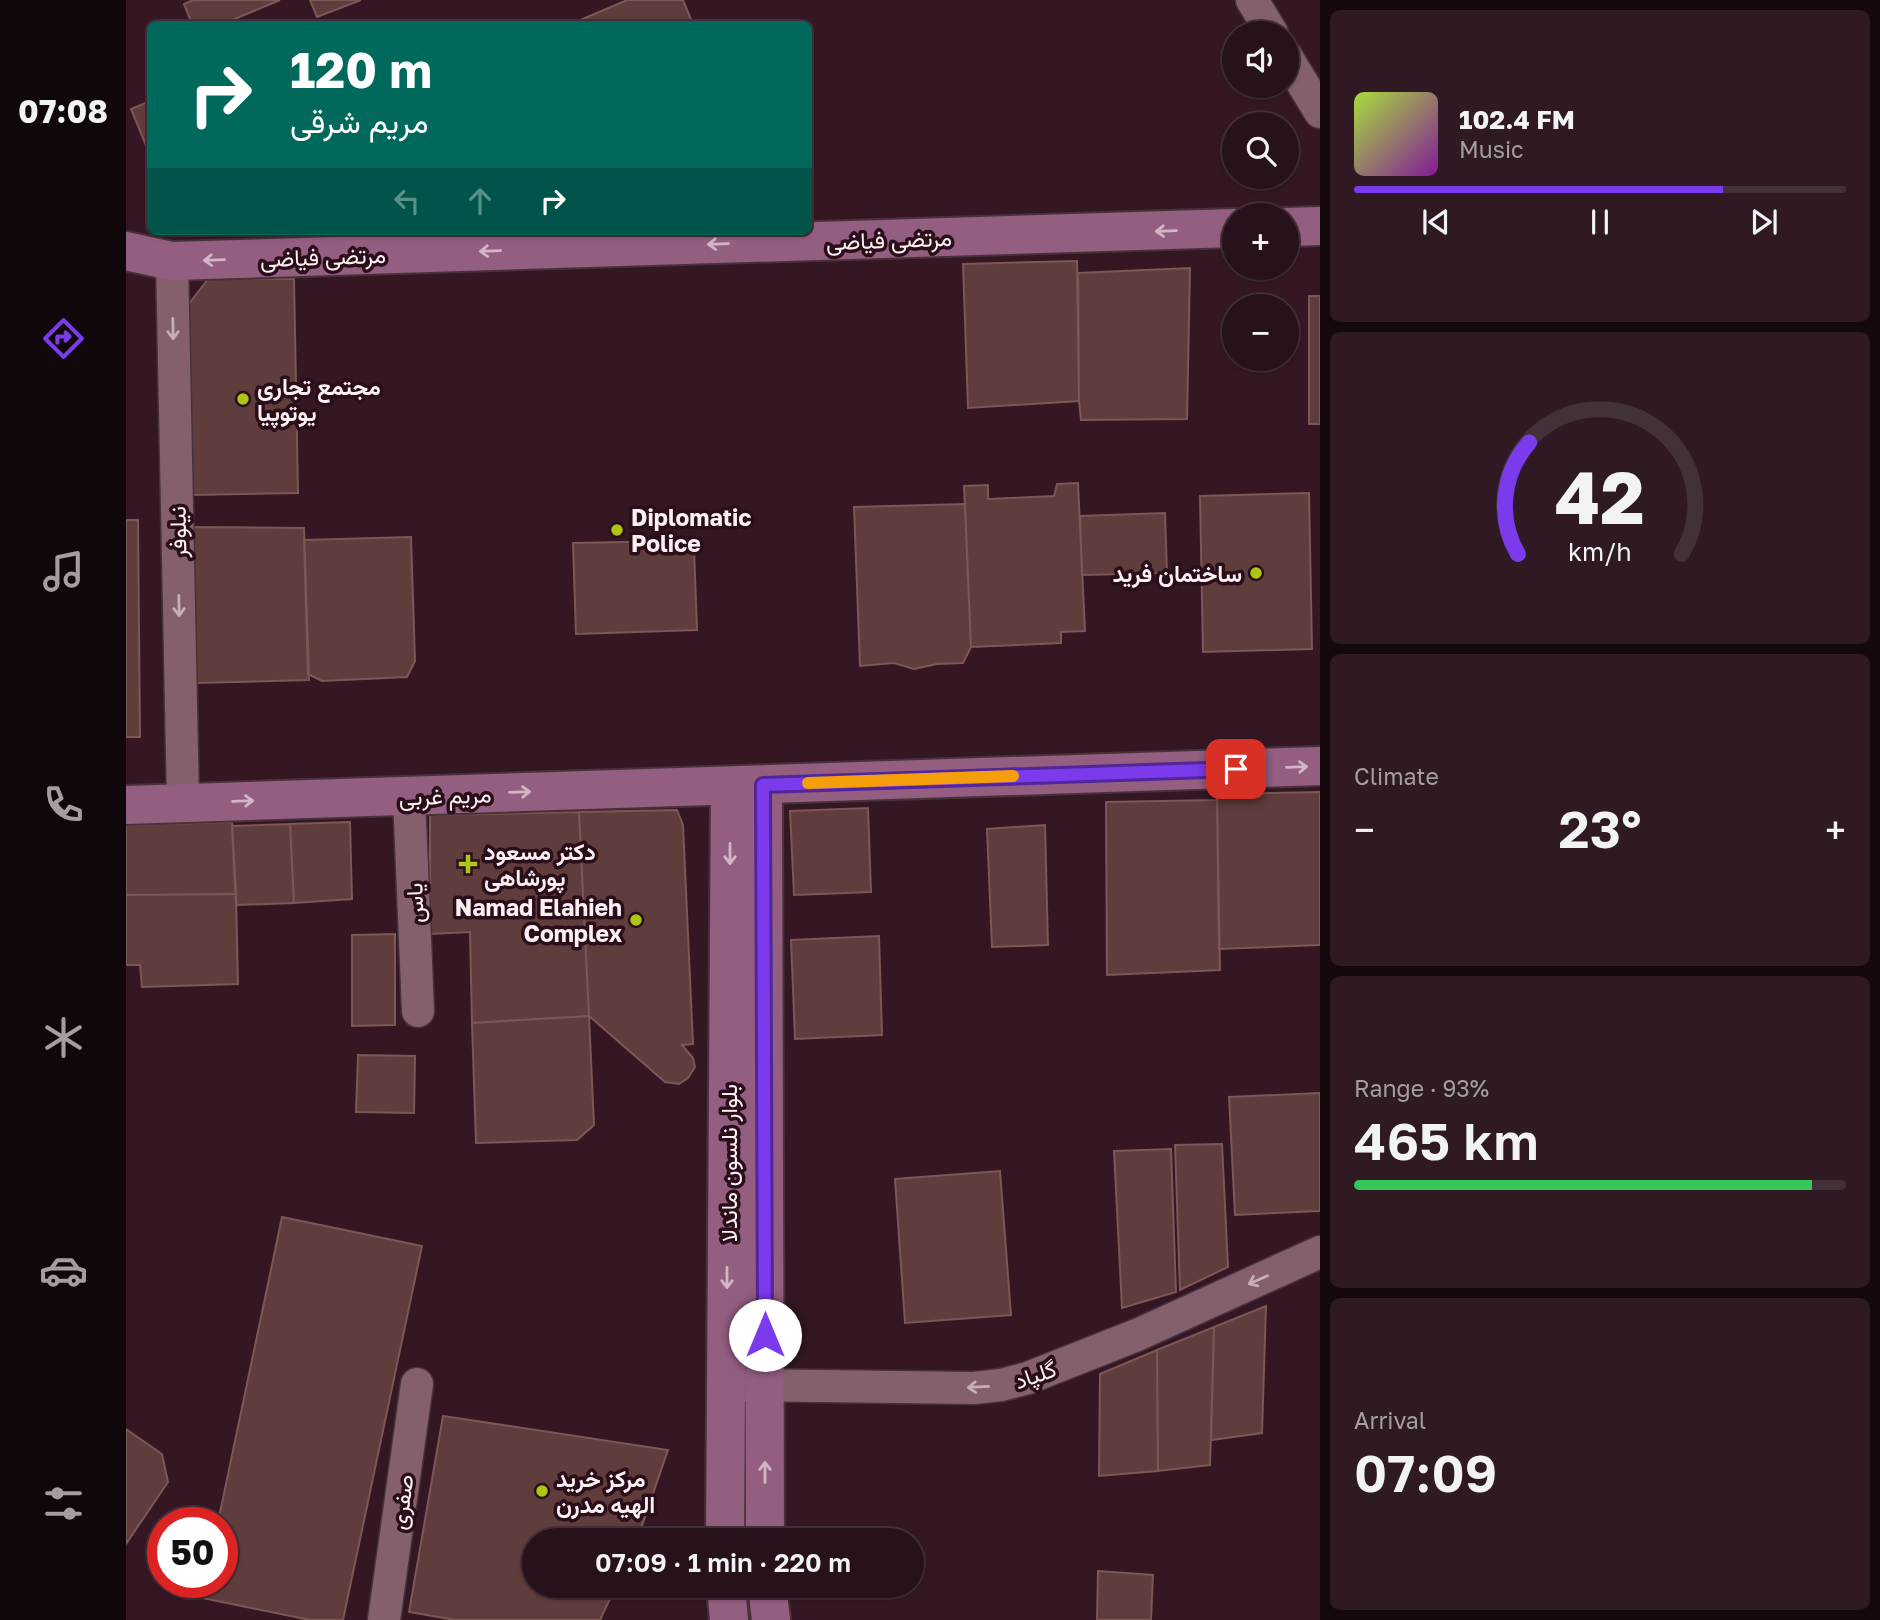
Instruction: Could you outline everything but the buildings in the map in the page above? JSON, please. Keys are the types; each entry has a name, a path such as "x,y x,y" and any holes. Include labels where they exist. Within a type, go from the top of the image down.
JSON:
{"main road":[{"path":"1299,227 1320,226"},
{"name":"مرتضی فیاضی","path":"126,251 172,261 1222,228"},
{"name":"مریم غربی","path":"126,805 1320,766"},
{"name":"بلوار نلسون ماندلا","path":"747,785 765,1385 765,1528"},
{"name":"بلوار نلسون ماندلا","path":"725,1528 726,1385 747,785"},
{"path":"727,1598 729,1620"},
{"path":"768,1598 771,1620"}],"street":[{"path":"1252,0 1265,21"},
{"path":"1299,77 1320,112"},
{"name":"نیلوفر","path":"172,261 183,803"},
{"name":"یاس","path":"409,796 418,1011"},
{"name":"گلپاد","path":"726,1385 974,1388 1001,1385 1028,1378 1137,1335 1320,1252"},
{"name":"صفری","path":"384,1620 417,1384"}],"slow traffic":[{"path":"808,783 1013,776"}],"place":[{"name":"مجتمع تجاری یوتوپیا","path":"243,399"},
{"name":"Diplomatic Police","path":"617,530"},
{"name":"ساختمان فرید","path":"1256,573"},
{"name":"دکتر مسعود پورشاهی","path":"468,864"},
{"name":"Namad Elahieh Complex","path":"636,920"},
{"name":"مرکز خرید الهیه مدرن","path":"542,1491"}],"route":[{"path":"765,1335 763,785 1236,769"}]}
